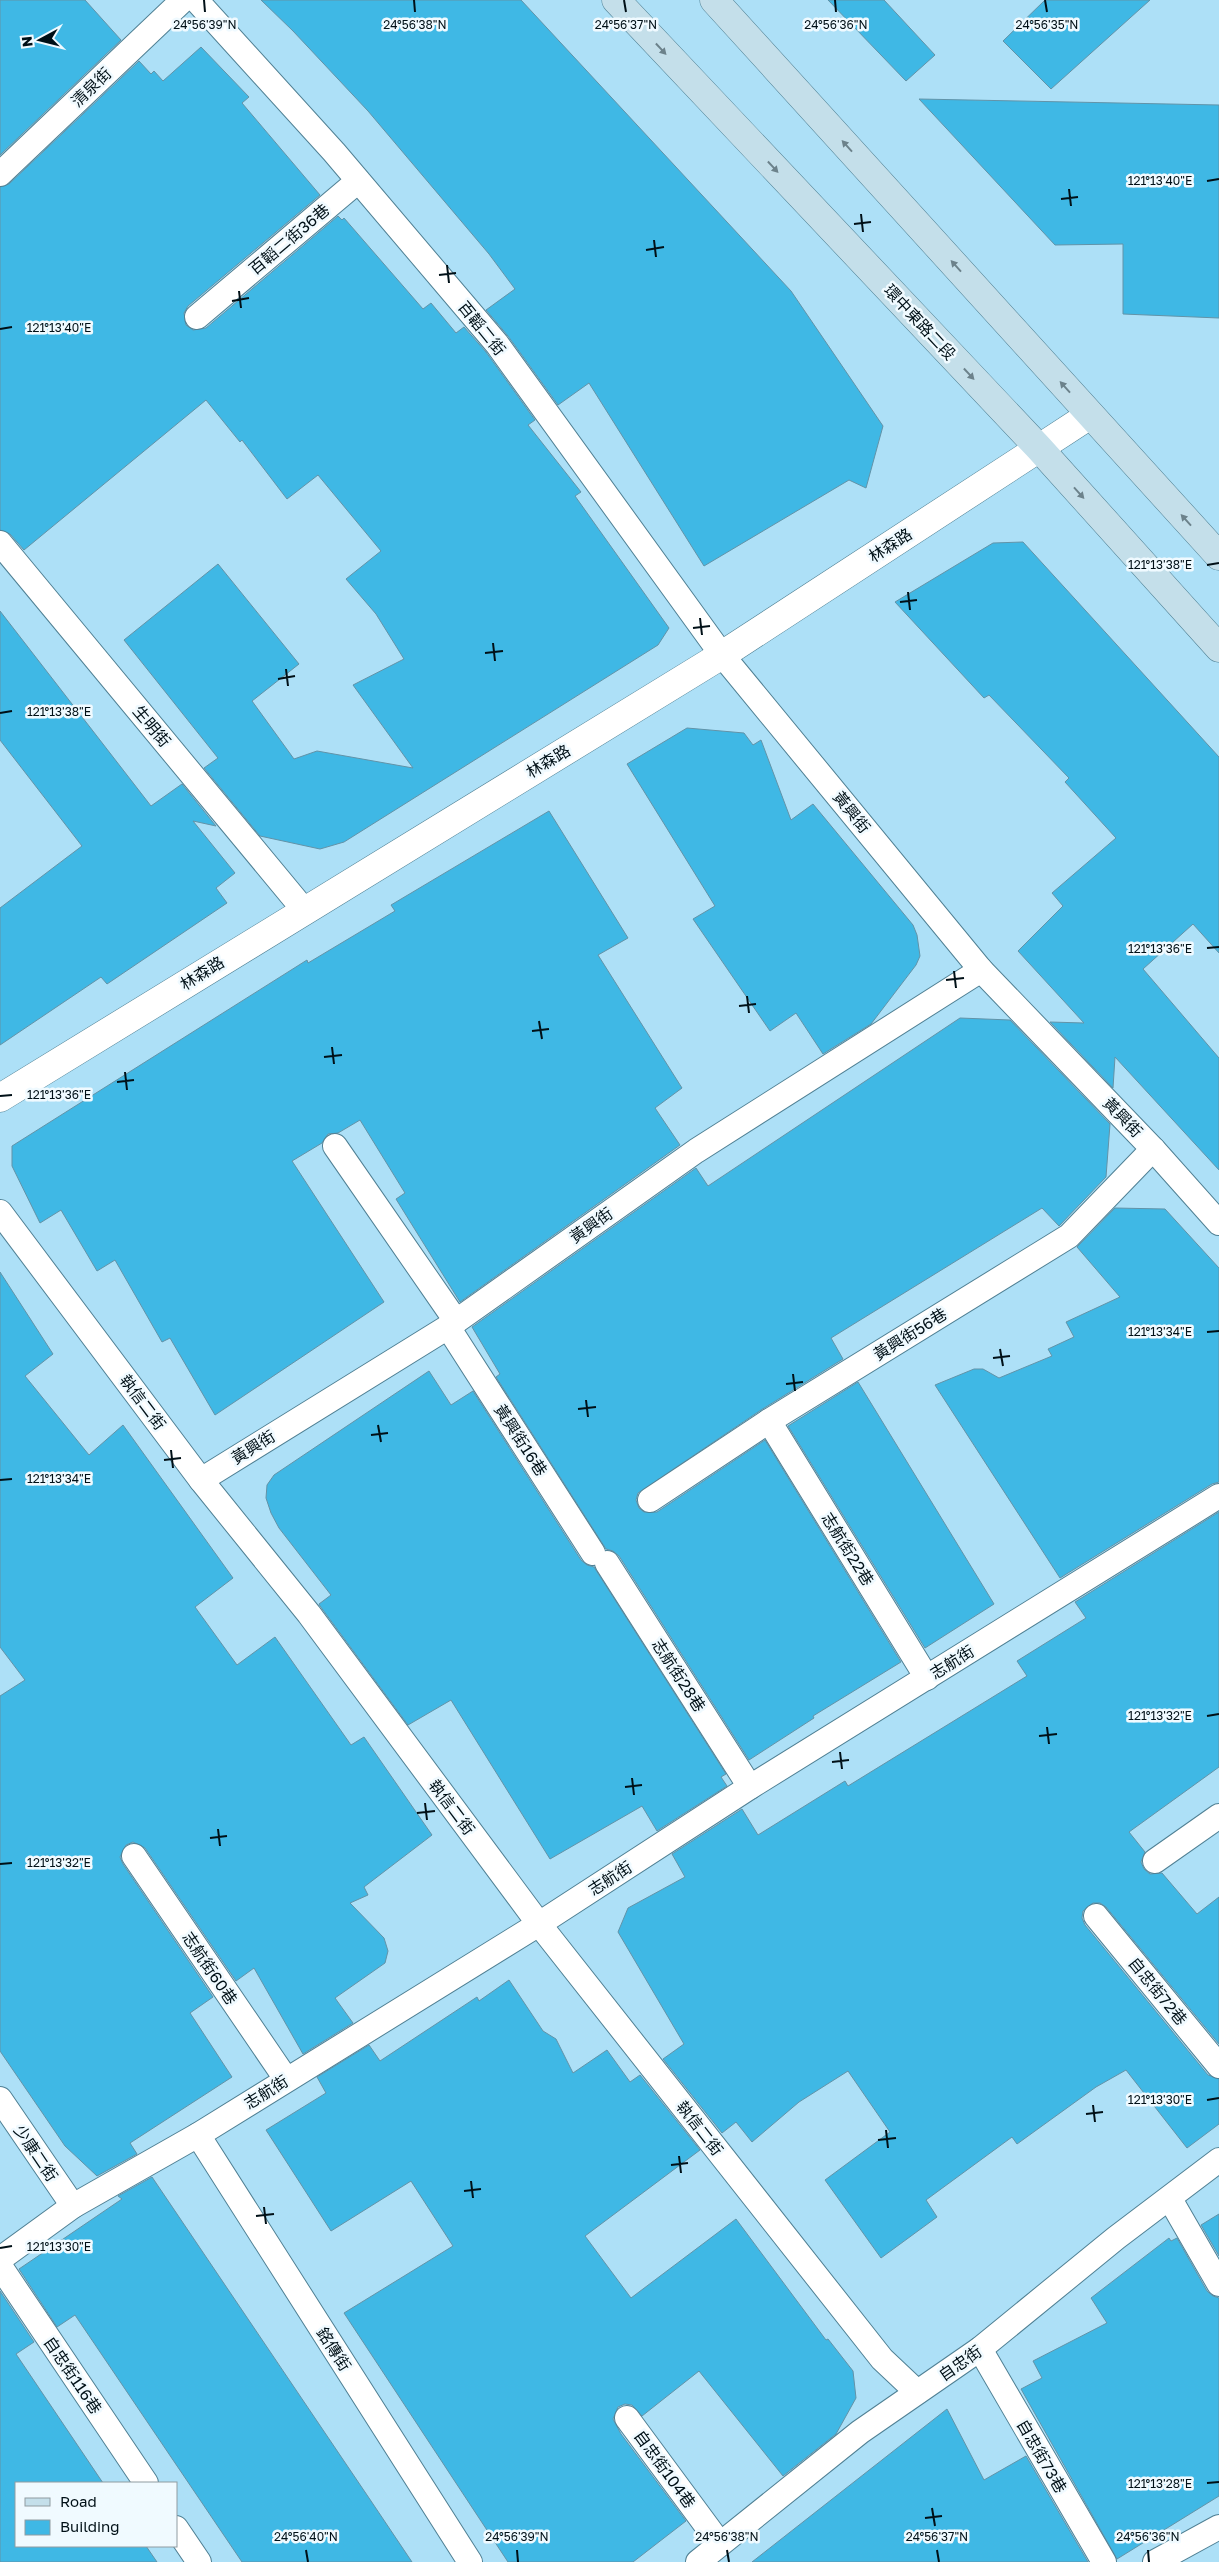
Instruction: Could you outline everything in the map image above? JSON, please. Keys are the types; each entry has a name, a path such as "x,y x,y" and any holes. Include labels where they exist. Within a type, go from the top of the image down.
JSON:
{"main road":[{"name":"環中東路二段","path":"616,0 1040,448 1219,648"},
{"path":"714,0 1219,556"}],"street":[{"name":"林森路","path":"0,1098 722,655 1090,415"}],"lane":[{"name":"清泉街","path":"0,174 182,0"},
{"name":"百韜二街","path":"196,0 358,180 497,344 722,655"},
{"name":"百韜二街36巷","path":"197,317 358,180"},
{"name":"生明街","path":"0,543 304,910"},
{"name":"黃興街","path":"722,655 982,970 1154,1149 1219,1223"},
{"name":"黃興街","path":"201,1480 452,1324 696,1151 982,970"},
{"name":"黃興街16巷","path":"335,1146 452,1324 600,1558"},
{"name":"黃興街56巷","path":"650,1500 769,1420 1070,1236 1154,1149"},
{"name":"執信二街","path":"0,1212 201,1480 309,1614 540,1924 882,2358 917,2392"},
{"name":"志航街22巷","path":"769,1420 927,1678"},
{"name":"志航街","path":"0,2259 73,2206 198,2135 540,1924 750,1787 1219,1496"},
{"name":"志航街28巷","path":"600,1558 750,1787"},
{"path":"1155,1861 1219,1816"},
{"name":"志航街60巷","path":"134,1856 286,2079"},
{"name":"自忠街72巷","path":"1096,1916 1219,2066"},
{"name":"少康二街","path":"0,2099 73,2206"},
{"name":"銘傳街","path":"198,2135 470,2562"},
{"name":"自忠街","path":"698,2562 860,2432 980,2349 1116,2238 1170,2199 1219,2160"},
{"path":"1170,2199 1219,2284"},
{"name":"自忠街116巷","path":"0,2266 145,2482"},
{"name":"自忠街73巷","path":"980,2349 1104,2562"},
{"name":"自忠街104巷","path":"627,2418 720,2544"},
{"path":"1155,2562 1219,2527"},
{"path":"178,2531 199,2562"}],"building":[{"path":"0,0 85,0 121,40 0,155"},
{"path":"261,0 521,0 791,291 883,426 866,488 849,480 704,566 589,383 558,405 508,336 486,310 515,289 489,254 368,111 293,31"},
{"path":"828,0 884,0 935,55 906,81"},
{"path":"1045,0 1150,0 1051,89 1003,41"},
{"path":"201,47 249,97 242,103 320,195 188,306 184,313 186,325 193,330 206,328 338,216 342,220 344,218 423,309 431,303 456,333 464,327 486,352 535,420 528,425 581,492 575,496 669,628 658,645 344,842 320,849 260,836 204,768 218,758 124,640 218,564 299,664 252,701 294,759 317,751 413,768 353,685 404,659 376,614 346,579 381,551 318,475 287,499 242,440 240,442 206,400 24,550 10,534 0,530 0,187 9,184 139,61 151,74 154,71 163,81"},
{"path":"919,99 1219,105 1219,318 1123,314 1123,244 1055,245"},
{"path":"1023,542 1219,757 1219,953 1193,924 1143,969 1219,1058 1219,1170 1115,1057 1113,1088 1050,1022 1084,1023 1018,951 1063,906 1052,893 1116,838 1065,782 1069,778 989,695 984,698 895,602 993,543"},
{"path":"0,611 151,806 182,784 216,826 193,821 235,873 216,888 227,903 107,984 101,977 0,1045 0,908 82,846 0,740"},
{"path":"687,728 744,733 753,745 761,740 791,820 813,804 913,925 917,935 920,956 916,965 871,1024 823,1054 796,1013 770,1031 693,919 715,906 627,764"},
{"path":"549,811 628,938 598,955 682,1088 655,1108 680,1145 460,1302 396,1199 405,1193 360,1120 338,1133 328,1134 322,1143 292,1161 384,1302 215,1415 170,1338 162,1342 115,1260 97,1271 61,1210 40,1223 12,1166 12,1146 307,960 308,963 395,911 391,905"},
{"path":"960,1018 1010,1020 1110,1124 1106,1177 1059,1226 1042,1208 831,1338 843,1359 761,1410 638,1493 636,1500 639,1508 644,1512 657,1512 765,1440 901,1662 813,1716 814,1718 749,1760 619,1556 613,1551 606,1549 496,1377 500,1374 472,1327 696,1168 708,1186"},
{"path":"1115,1208 1165,1209 1219,1268 1219,1482 1212,1484 1060,1578 935,1385 974,1369 983,1369 999,1378 1052,1356 1048,1349 1074,1337 1066,1322 1120,1297 1077,1247"},
{"path":"0,1272 53,1354 25,1376 89,1455 123,1425 233,1578 195,1607 237,1665 275,1637 351,1745 364,1737 432,1835 364,1887 368,1895 350,1903 384,1938 388,1951 385,1963 335,1998 353,2023 303,2054 254,1968 236,1981 145,1848 133,1842 126,1845 120,1857 123,1864 213,1997 190,2013 232,2077 130,2143 137,2154 97,2176 65,2146 0,2051 0,1696 25,1680 0,1647"},
{"path":"429,1371 451,1405 473,1391 581,1560 587,1565 594,1567 726,1774 721,1777 727,1786 657,1831 642,1806 550,1859 451,1700 408,1725 320,1606 319,1604 331,1595 279,1528 271,1513 266,1498 267,1485 274,1475"},
{"path":"858,1382 994,1604 925,1648 788,1426"},
{"path":"1219,1512 1219,1767 1129,1832 1145,1852 1141,1862 1144,1869 1150,1874 1162,1873 1197,1914 1219,1897 1219,2044 1106,1907 1100,1903 1093,1903 1083,1911 1082,1918 1085,1925 1208,2075 1219,2079 1219,2124 1187,2148 1126,2070 1096,2087 1017,2144 1012,2137 926,2200 937,2217 881,2258 825,2180 890,2132 848,2071 799,2102 752,2142 736,2122 722,2133 663,2059 684,2044 618,1932 628,1908 685,1877 672,1854 742,1809 758,1835 845,1781 848,1786 1027,1676 1017,1661 1086,1618 1075,1602"},
{"path":"509,1980 543,2031 556,2039 573,2073 607,2050 630,2082 640,2075 700,2150 585,2236 631,2298 736,2219 826,2340 828,2339 853,2371 856,2398 836,2434 783,2476 699,2371 642,2416 632,2405 625,2404 618,2407 613,2419 621,2434 686,2521 633,2562 508,2562 344,2313 453,2246 411,2181 331,2231 266,2130 326,2093 317,2077 369,2045 380,2061 477,1997 479,2001"},
{"path":"152,2177 412,2562 242,2562 75,2315 57,2327 19,2269 122,2199 118,2196"},
{"path":"1219,2214 1219,2256 1201,2225"},
{"path":"1169,2238 1171,2241 1177,2238 1207,2291 1219,2298 1219,2496 1117,2559 1021,2389 1042,2378 1033,2361 1107,2323 1091,2298"},
{"path":"0,2291 34,2342 16,2354 102,2482 15,2482 15,2547 147,2547 157,2562 0,2562"},
{"path":"947,2409 984,2480 1026,2456 1088,2562 752,2562"}]}
